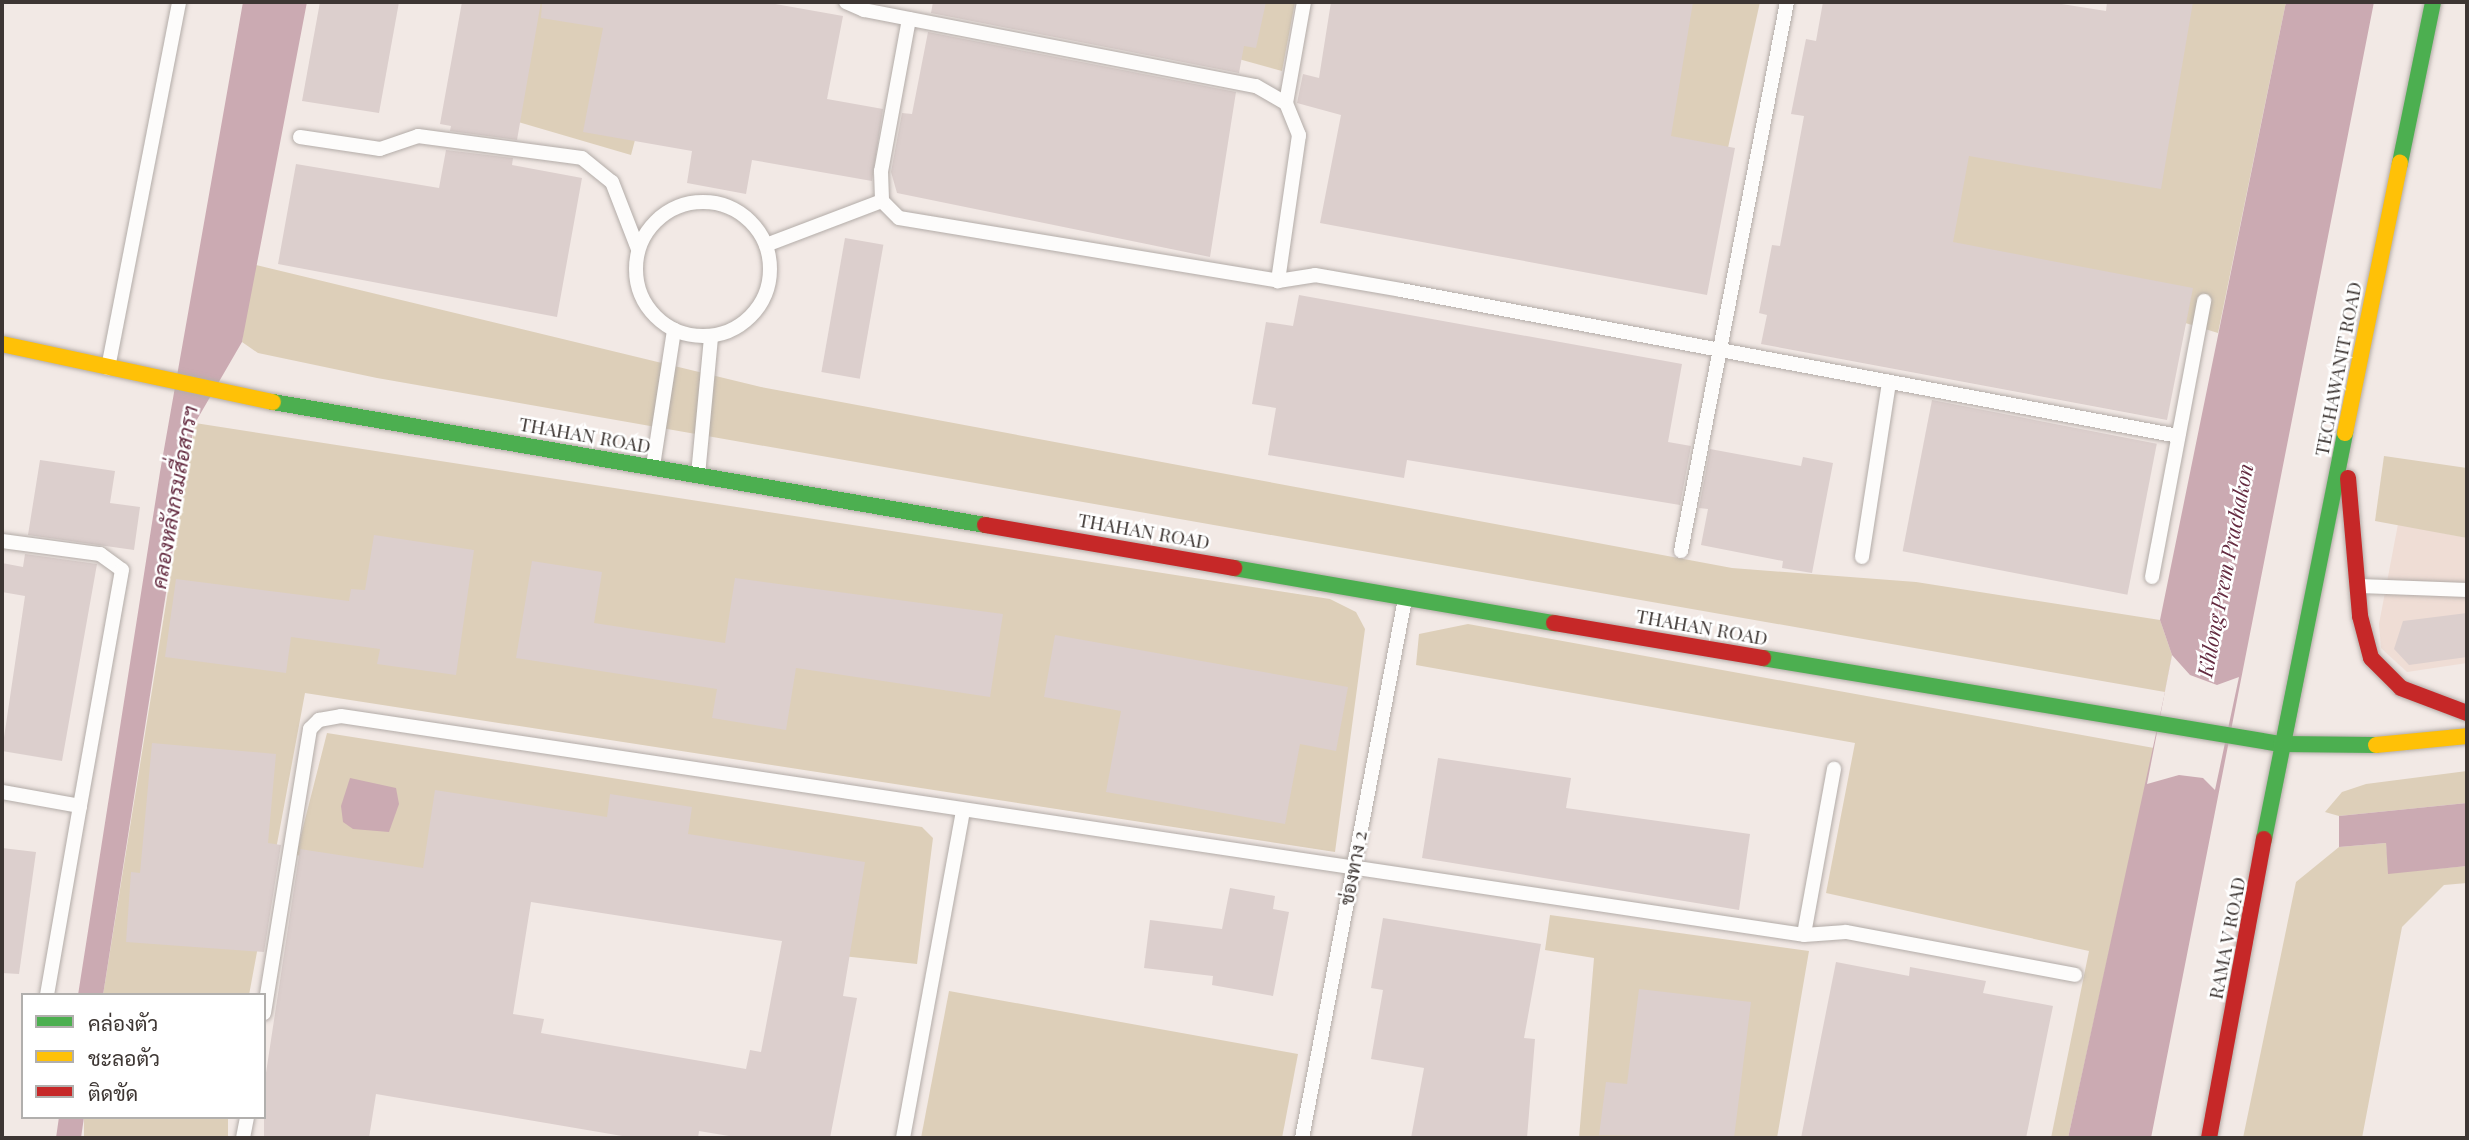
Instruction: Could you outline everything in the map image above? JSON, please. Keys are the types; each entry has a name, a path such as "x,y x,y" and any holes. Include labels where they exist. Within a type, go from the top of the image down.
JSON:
{"main road":[{"name":"TECHAWANIT ROAD","path":"2281,744 2345,445 2433,2"},
{"name":"THAHAN ROAD","path":"2,344 212,392 2122,720 2281,744 2377,745 2467,736"},
{"path":"2345,445 2358,586 2371,658 2402,688 2467,713"},
{"name":"RAMA V ROAD","path":"2209,1138 2281,744"}],"lane":[{"path":"108,368 179,2"},
{"path":"846,2 909,19 1256,86 1286,103"},
{"path":"1278,281 1299,135 1286,103 1304,2"},
{"path":"1681,551 1787,2"},
{"path":"909,19 881,171 882,201 899,218 1278,281 1315,275 2178,436"},
{"path":"300,137 380,149 418,135 582,158 612,182 638,249 639,293 651,313 674,330 711,337 742,324 764,300 771,279 766,245 749,219 709,202 666,213 638,249"},
{"path":"766,245 882,201"},
{"path":"2152,577 2204,301"},
{"path":"652,467 674,330"},
{"path":"698,475 711,337"},
{"path":"1861,557 1889,382"},
{"path":"2,541 100,554 122,570 47,993"},
{"path":"2358,586 2467,590"},
{"name":"ช่องทาง 2","path":"1302,1138 1405,597"},
{"path":"266,1001 310,729 319,720 341,716 1353,870 1804,934 1846,932 2075,975"},
{"path":"1804,934 1834,769"},
{"path":"2,792 80,806"},
{"path":"902,1138 963,811"},
{"path":"243,1138 247,1119"}],"shaded area":[{"path":"526,2 625,2 619,42 662,39 631,155 501,117"},
{"path":"1033,2 1295,2 1282,71"},
{"path":"1593,2 1760,2 1724,166 1595,139"},
{"path":"2178,2 2286,2 2218,333 1924,243 1969,111 2150,129"},
{"path":"252,264 761,387 1210,471 1732,568 1916,582 2160,620 2172,655 2165,692 377,378 258,353 242,342"},
{"path":"195,423 1330,599 1356,612 1365,629 1335,852 305,693 249,993 103,993"},
{"path":"2384,456 2467,468 2467,538 2375,521"},
{"path":"2398,524 2467,538 2467,663 2407,672 2381,648 2379,624"},
{"path":"1468,624 2154,748 2068,1138 2051,1138 2089,951 1826,893 1855,743 1416,665 1419,634"},
{"path":"327,733 922,827 933,838 917,964 833,955 845,871 435,880 296,855"},
{"path":"2467,771 2467,803 2339,816 2325,812 2342,792 2366,784"},
{"path":"2386,843 2389,873 2467,866 2467,883 2444,885 2402,927 2362,1138 2243,1138 2296,882 2339,847"},
{"path":"1550,915 1809,951 1777,1138 1579,1138 1594,958 1545,950"},
{"path":"949,991 1298,1054 1282,1138 921,1138"},
{"path":"84,1119 228,1119 228,1138 84,1138"}],"water":[{"name":"คลองหลังกรมสื่อสารฯ","path":"243,2 307,2 242,342 195,423 103,993 78,993 160,472"},
{"name":"Khlong Prem Prachakon","path":"2286,2 2374,2 2151,1138 2068,1138 2165,692 2172,655 2160,620"},
{"path":"350,778 396,788 399,804 389,832 353,829 343,822 341,806"},
{"path":"2467,803 2467,866 2388,874 2386,843 2339,847 2339,816"},
{"path":"59,1119 84,1119 81,1138 56,1138"}],"pier":[{"path":"2172,655 2190,675 2217,685 2239,677 2215,790 2203,778 2179,775 2147,784"}],"building":[{"path":"320,2 399,2 379,113 302,101"},
{"path":"462,2 541,2 517,140 450,131 451,126 440,124"},
{"path":"542,2 764,2 843,16 827,99 883,109 872,181 752,160 746,194 687,183 692,151 583,132 603,28 541,18"},
{"path":"933,2 1266,2 1256,48 1244,46 1239,73 931,13"},
{"path":"1331,2 1693,2 1671,136 1735,148 1707,295 1320,223 1341,115 1297,103 1303,74 1319,78"},
{"path":"1823,2 2049,2 2106,11 2107,2 2193,2 2161,189 1969,156 1953,242 2193,288 2167,420 1761,344 1767,315 1759,313 1772,245 1780,246 1804,116 1791,114 1806,39 1816,41"},
{"path":"928,32 1236,92 1210,257 897,193 891,172 902,113 912,114"},
{"path":"446,150 513,158 512,165 582,178 557,317 278,264 296,164 439,188"},
{"path":"845,238 883,245 860,379 821,372"},
{"path":"1299,295 1682,364 1668,442 1691,446 1680,505 1407,460 1404,478 1268,455 1276,408 1252,404 1266,322 1293,326"},
{"path":"1932,400 2157,444 2127,595 1903,551"},
{"path":"1710,449 1801,466 1803,457 1833,463 1812,573 1782,568 1783,561 1701,545 1708,509 1699,508"},
{"path":"40,460 115,471 110,503 140,507 134,550 28,535"},
{"path":"374,535 474,550 456,675 377,664 380,649 291,637 286,673 165,657 176,579 349,601 351,589 365,590"},
{"path":"25,554 97,564 62,761 2,751 25,596 2,592 2,563 23,567"},
{"path":"532,561 602,572 594,623 725,643 735,578 1003,614 990,697 796,668 786,730 712,718 717,689 516,658"},
{"path":"2467,613 2467,657 2409,665 2394,649 2403,621"},
{"path":"1055,635 1348,687 1336,751 1300,744 1285,824 1106,792 1121,711 1044,697"},
{"path":"152,743 276,754 268,843 281,845 264,952 126,942 131,872 140,873"},
{"path":"1438,758 1571,778 1566,808 1750,834 1739,910 1422,858"},
{"path":"435,790 607,817 610,794 692,807 688,834 865,862 843,996 857,998 830,1138 741,1138 699,1131 698,1138 634,1138 376,1094 369,1138 264,1138 266,1073 300,849 423,868","holes":["531,902 782,941 761,1052 750,1050 746,1069 541,1033 544,1019 513,1014"]},
{"path":"2,848 36,852 19,974 2,973"},
{"path":"1230,888 1275,896 1273,909 1289,912 1273,996 1212,985 1213,976 1144,968 1150,920 1222,929"},
{"path":"1383,918 1541,944 1524,1038 1535,1039 1527,1138 1411,1138 1424,1068 1371,1059 1383,990 1371,988"},
{"path":"1836,962 1909,976 1910,967 1986,981 1983,993 2053,1006 2026,1138 1801,1138"},
{"path":"1639,989 1751,1002 1734,1138 1599,1135 1606,1082 1627,1084"}],"traffic: fast":[{"path":"2400,163 2433,2"},
{"path":"273,402 985,525"},
{"path":"2264,839 2345,433"},
{"path":"1234,568 1554,623"},
{"path":"1763,658 2281,744 2376,745"}],"traffic: slow":[{"path":"2345,433 2400,163"},
{"path":"2,344 273,402"},
{"path":"2376,745 2467,736"}],"traffic: jam":[{"path":"2348,478 2360,616 2371,658 2401,688 2467,713"},
{"path":"985,525 1234,568"},
{"path":"1554,623 1763,658"},
{"path":"2209,1138 2264,839"}]}
